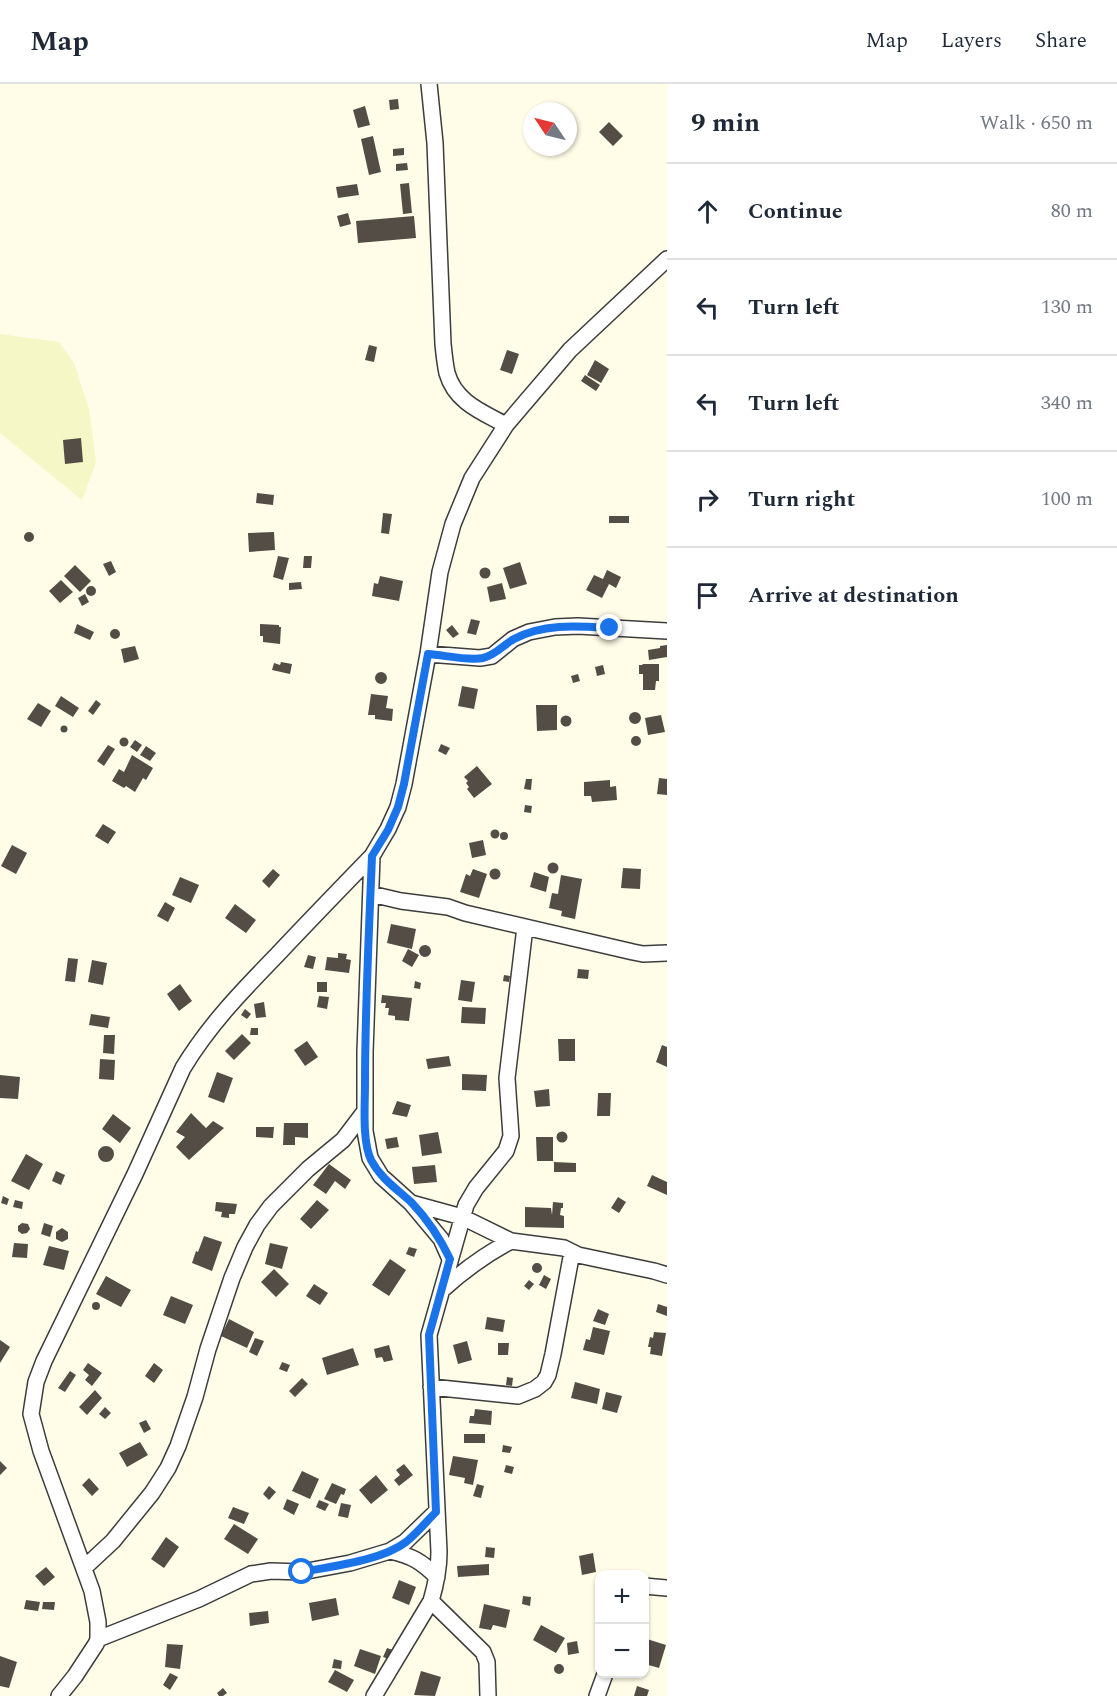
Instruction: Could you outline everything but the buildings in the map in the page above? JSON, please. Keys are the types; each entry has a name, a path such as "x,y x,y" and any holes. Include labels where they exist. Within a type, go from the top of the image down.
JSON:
{"street":[{"path":"429,84 435,143 443,344 447,373 453,389 464,402 506,425"},
{"path":"58,1696 75,1676 98,1639 96,1605 41,1451 31,1414 36,1382 40,1372 135,1174 179,1076 193,1052 240,992 372,856 388,830 398,807 404,784 428,654 440,572 453,524 472,478 506,425 570,350 667,259"},
{"path":"428,654 480,658 492,656 513,639 529,632 555,627 579,626 667,631"},
{"path":"372,856 365,1052 365,1131 370,1158 381,1176 411,1203 441,1239 450,1259"},
{"path":"371,894 401,902 448,907 465,913 640,953 667,953"},
{"path":"374,1696 431,1600 437,1577 439,1552 429,1335 462,1217 476,1188 506,1151 512,1136 507,1078 525,927"},
{"path":"84,1568 113,1541 168,1468 195,1397 208,1349 232,1278 257,1225 271,1206 308,1169 343,1140 365,1111"},
{"path":"411,1203 462,1217 511,1241 554,1245 578,1255 654,1270 667,1275"},
{"path":"442,1290 493,1250 511,1241"},
{"path":"431,1387 518,1396 544,1383 553,1354 572,1252"},
{"path":"98,1639 199,1599 251,1574 271,1571 302,1572 350,1563 390,1551 405,1542 436,1512"},
{"path":"390,1551 415,1558 437,1577"},
{"path":"649,1586 667,1588"},
{"path":"431,1600 483,1652 487,1662 488,1696"},
{"path":"597,1696 604,1678"}],"green space":[{"path":"0,334 59,342 74,363 89,409 96,462 82,500 0,433"}],"route":[{"path":"302,1572 350,1563 399,1547 436,1512 429,1335 450,1259 432,1226 381,1176 370,1158 365,1131 365,1052 372,856 388,830 398,807 428,654 480,658 492,656 513,639 529,632 555,627 610,628"}]}
